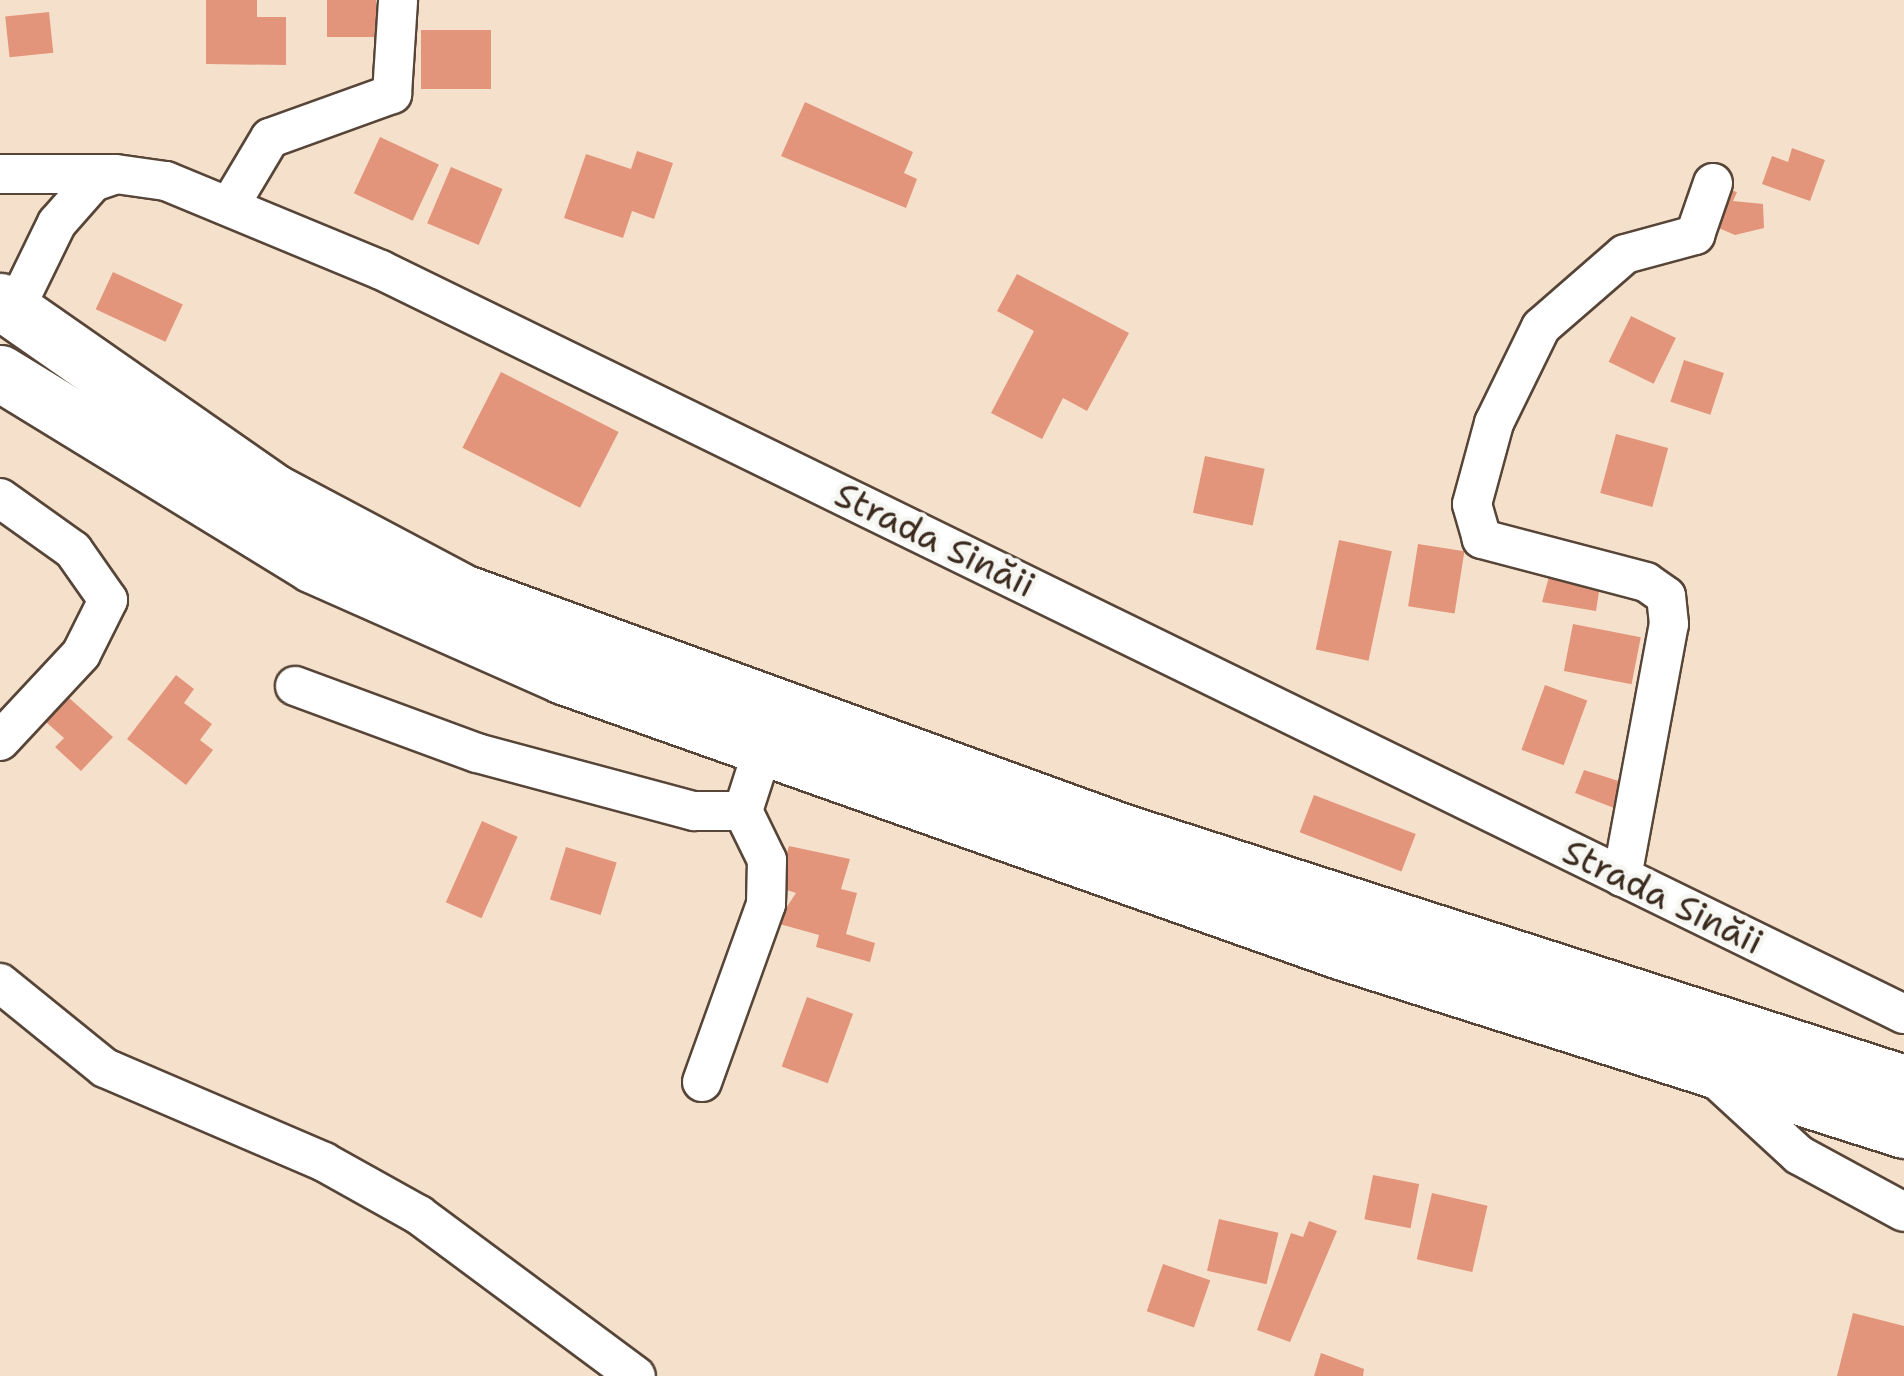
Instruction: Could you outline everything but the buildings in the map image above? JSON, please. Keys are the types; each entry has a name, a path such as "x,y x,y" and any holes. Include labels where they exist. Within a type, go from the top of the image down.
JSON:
{"highway":[{"path":"7,306 274,492 479,599 1123,832 1904,1084"},
{"path":"0,373 235,521 443,628 763,749 1340,951 1904,1130"},
{"path":"0,414 141,489 235,521"}],"street":[{"path":"230,205 270,138 392,94 398,0"},
{"name":"Strada Sinăii","path":"0,174 116,174 230,205 1904,1014"},
{"path":"7,306 74,198 116,174"},
{"path":"1622,877 1666,596 1646,582 1482,540 1472,504 1494,423 1541,328 1625,254 1695,235 1713,183"},
{"path":"0,498 73,550 108,600 81,654 0,742"},
{"path":"295,686 477,753 694,811 743,811"},
{"path":"702,1082 766,904 767,860 743,811 763,749"},
{"path":"0,983 105,1068 324,1162 419,1215 636,1376"},
{"path":"1702,1066 1799,1155 1904,1212"}]}
